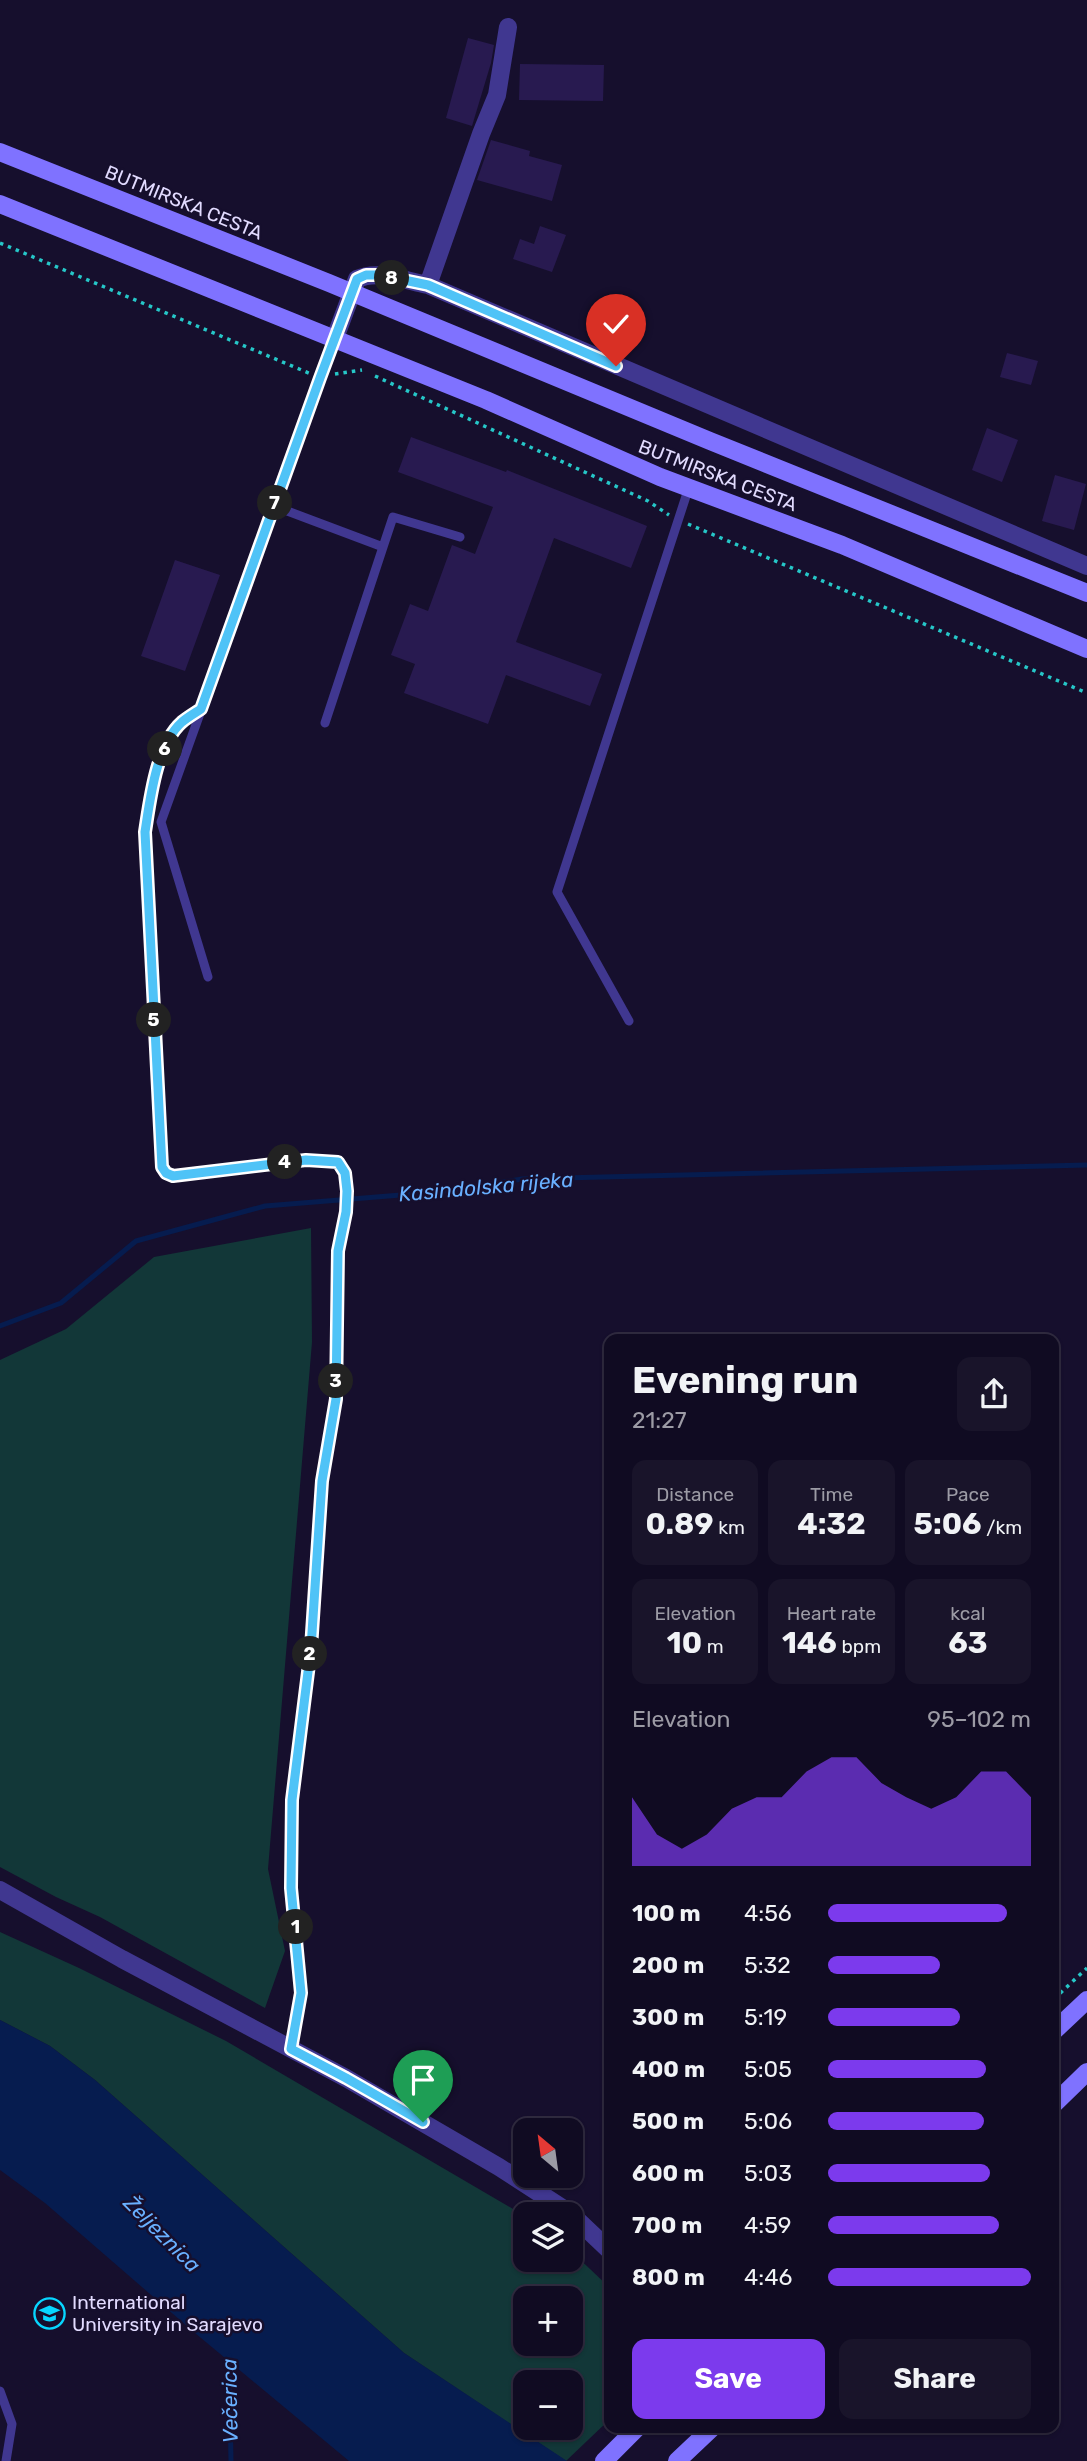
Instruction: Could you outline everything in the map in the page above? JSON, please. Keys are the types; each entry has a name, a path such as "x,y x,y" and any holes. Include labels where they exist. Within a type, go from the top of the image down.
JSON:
{"main road":[{"name":"BUTMIRSKA CESTA","path":"0,152 1087,593"},
{"name":"BUTMIRSKA CESTA","path":"0,204 486,400 660,477 842,545 1087,649"},
{"path":"1059,2026 1087,2000"},
{"path":"1059,2099 1087,2072"},
{"path":"604,2461 632,2433"},
{"path":"677,2461 707,2433"}],"street":[{"path":"428,285 497,95 508,27"},
{"path":"335,338 357,279 366,275 380,275 428,285 1087,566"},
{"path":"0,1890 122,1959 346,2078 499,2167 570,2213 604,2245"}],"lane":[{"path":"208,977 161,822 335,338"},
{"path":"629,1021 558,892 689,487"},
{"path":"274,506 383,547"},
{"path":"325,723 393,517 460,537"},
{"path":"152,985 145,832 151,790 169,738 182,722 201,709"},
{"path":"0,2391 12,2424 6,2461"}],"path":[{"path":"0,243 320,378 360,369 648,501 677,520 1087,693"},
{"path":"152,985 162,1167 166,1173 173,1176 306,1160 338,1162 345,1173 346,1212 338,1251 336,1399 322,1481 311,1648 292,1800 291,1888 301,1993 291,2049"},
{"path":"1059,1994 1087,1968"}],"green space":[{"path":"311,1228 312,1342 268,1869 285,1951 265,2008 100,1917 0,1867 0,1360 66,1329 154,1257"},
{"path":"0,1932 226,2041 513,2209 513,2272 583,2272 583,2262 604,2282 604,2425 566,2461 534,2440 583,2440 583,2370 513,2370 513,2426 404,2353 95,2080 50,2046 0,2020"}],"water":[{"name":"Željeznica","path":"0,2020 50,2046 95,2080 404,2353 513,2425 513,2440 535,2440 567,2461 349,2461 45,2203 0,2170"}],"building":[{"path":"468,38 494,45 472,126 446,118"},
{"path":"520,64 604,65 603,101 519,100"},
{"path":"491,140 530,151 529,156 562,165 552,201 477,180"},
{"path":"540,226 566,235 552,272 513,259 520,239 534,244"},
{"path":"1007,353 1038,361 1031,385 1000,377"},
{"path":"987,428 1018,440 1002,482 972,470"},
{"path":"411,437 506,472 507,470 647,526 631,568 554,538 516,642 602,674 590,706 506,675 488,724 404,693 415,664 391,655 410,604 428,611 452,545 475,554 493,507 398,472"},
{"path":"1055,475 1086,484 1074,530 1042,521"},
{"path":"175,560 220,575 185,671 141,656"}],"waterway":[{"name":"Kasindolska rijeka","path":"0,1326 61,1303 136,1241 265,1206 438,1192 522,1179 1087,1165"},
{"name":"Večerica","path":"229,2356 231,2461"}],"place":[{"name":"International University in Sarajevo","path":"49,2313"}],"route":[{"path":"423,2122 291,2049 301,1993 291,1888 292,1800 311,1648 322,1481 336,1399 338,1251 346,1212 345,1173 338,1162 306,1160 173,1176 166,1173 162,1167 145,832 151,790 169,738 182,722 201,709 357,279 366,275 380,275 428,285 616,366"}]}
